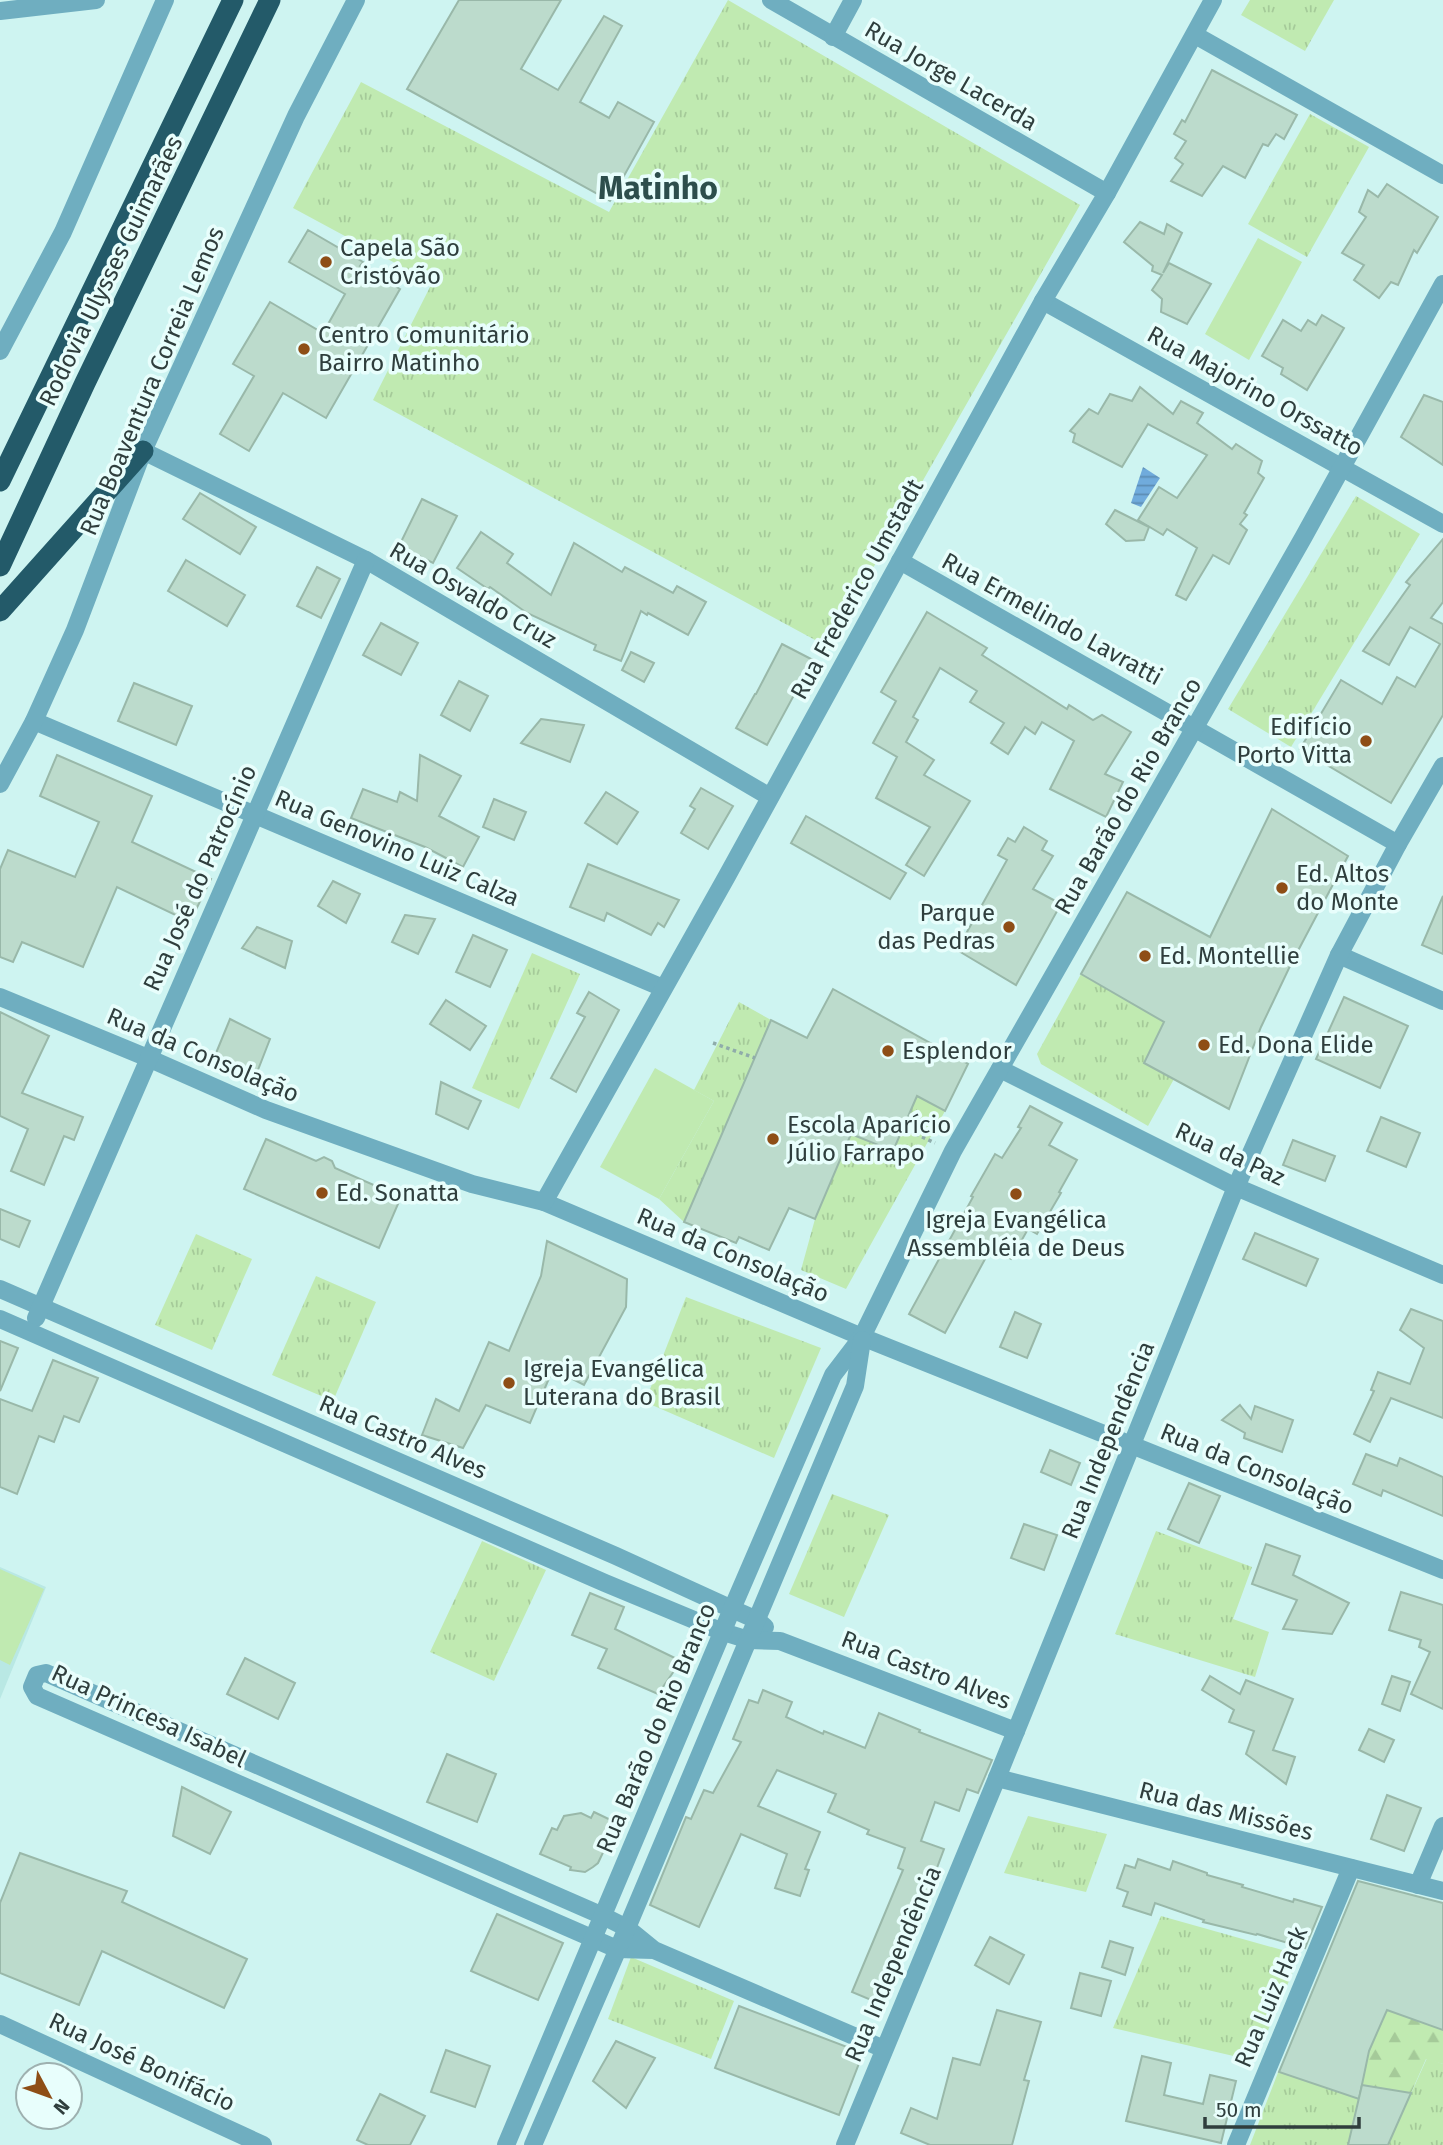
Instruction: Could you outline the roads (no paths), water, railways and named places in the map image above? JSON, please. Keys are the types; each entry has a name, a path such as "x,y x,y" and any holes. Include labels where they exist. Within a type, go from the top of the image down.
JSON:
{"highway":[{"name":"Rodovia Ulysses Guimarães","path":"0,481 233,0"},
{"name":"Rodovia Ulysses Guimarães","path":"0,566 270,0"},
{"path":"0,465 25,430"},
{"path":"0,611 143,451"}],"street":[{"path":"0,11 96,0"},
{"path":"0,351 64,232 165,0"},
{"name":"Rua Boaventura Correia Lemos","path":"0,784 34,721 75,630 143,451 296,116 356,0"},
{"name":"Rua Jorge Lacerda","path":"771,0 1107,193"},
{"path":"833,37 853,0"},
{"name":"Rua Frederico Umstadt","path":"544,1202 1043,301 1107,193 1213,0"},
{"path":"1195,35 1443,174"},
{"name":"Rua Barão do Rio Branco","path":"509,2138 732,1608 834,1375 862,1337 953,1151 1343,469 1443,284"},
{"name":"Rua Majorino Orssatto","path":"1043,301 1443,524"},
{"name":"Rua Osvaldo Cruz","path":"143,451 366,560 770,797"},
{"name":"Rua José do Patrocínio","path":"30,1332 366,560"},
{"name":"Rua Ermelindo Lavratti","path":"900,561 1398,844"},
{"name":"Rua Genovino Luiz Calza","path":"34,721 663,988"},
{"name":"Rua Independência","path":"845,2145 1236,1187 1339,955 1443,766"},
{"path":"1339,955 1443,1001"},
{"name":"Rua da Consolação","path":"0,997 266,1110 472,1184 544,1202 862,1337 1443,1570"},
{"name":"Rua da Paz","path":"1000,1069 1236,1187 1443,1275"},
{"name":"Rua Castro Alves","path":"0,1289 732,1608 757,1620 780,1641"},
{"name":"Rua Castro Alves","path":"0,1319 723,1632 749,1640 780,1641 1016,1731"},
{"name":"Rua Barão do Rio Branco","path":"534,2143 809,1500 855,1386 862,1337"},
{"path":"160,1389 170,1363"},
{"path":"263,1434 274,1407"},
{"path":"419,1502 430,1475"},
{"path":"785,1490 809,1500"},
{"path":"518,1545 529,1518"},
{"path":"605,1583 616,1556"},
{"name":"Rua Princesa Isabel","path":"654,1950 617,1949 37,1696 32,1687 37,1675 46,1673 603,1916 627,1928 654,1950 884,2049"},
{"path":"162,1751 172,1728"},
{"path":"679,1735 703,1744"},
{"path":"220,1776 229,1753"},
{"path":"275,1800 284,1777"},
{"name":"Rua das Missões","path":"997,1778 1443,1892"},
{"path":"334,1826 343,1802"},
{"path":"645,1818 670,1826"},
{"path":"383,1847 393,1824"},
{"path":"1418,1885 1443,1826"},
{"path":"441,1872 451,1849"},
{"name":"Rua Luiz Hack","path":"1236,2145 1351,1868"},
{"path":"502,1899 510,1875"},
{"name":"Rua José Bonifácio","path":"0,2024 263,2145"},
{"path":"552,2040 575,2049"},
{"path":"509,2138 534,2143"}],"water":[{"path":"1143,467 1160,478 1141,507 1131,503"}],"place":[{"name":"Capela São Cristóvão","path":"326,262"},
{"name":"Centro Comunitário Bairro Matinho","path":"304,349"},
{"name":"Edifício Porto Vitta","path":"1366,741"},
{"name":"Ed. Altos do Monte","path":"1282,888"},
{"name":"Parque das Pedras","path":"1009,927"},
{"name":"Ed. Montellie","path":"1145,956"},
{"name":"Ed. Dona Elide","path":"1204,1045"},
{"name":"Esplendor","path":"888,1051"},
{"name":"Escola Aparício Júlio Farrapo","path":"773,1139"},
{"name":"Ed. Sonatta","path":"322,1193"},
{"name":"Igreja Evangélica Assembléia de Deus","path":"1016,1194"},
{"name":"Igreja Evangélica Luterana do Brasil","path":"509,1383"}],"district":[{"name":"Matinho","path":"658,188"}]}
